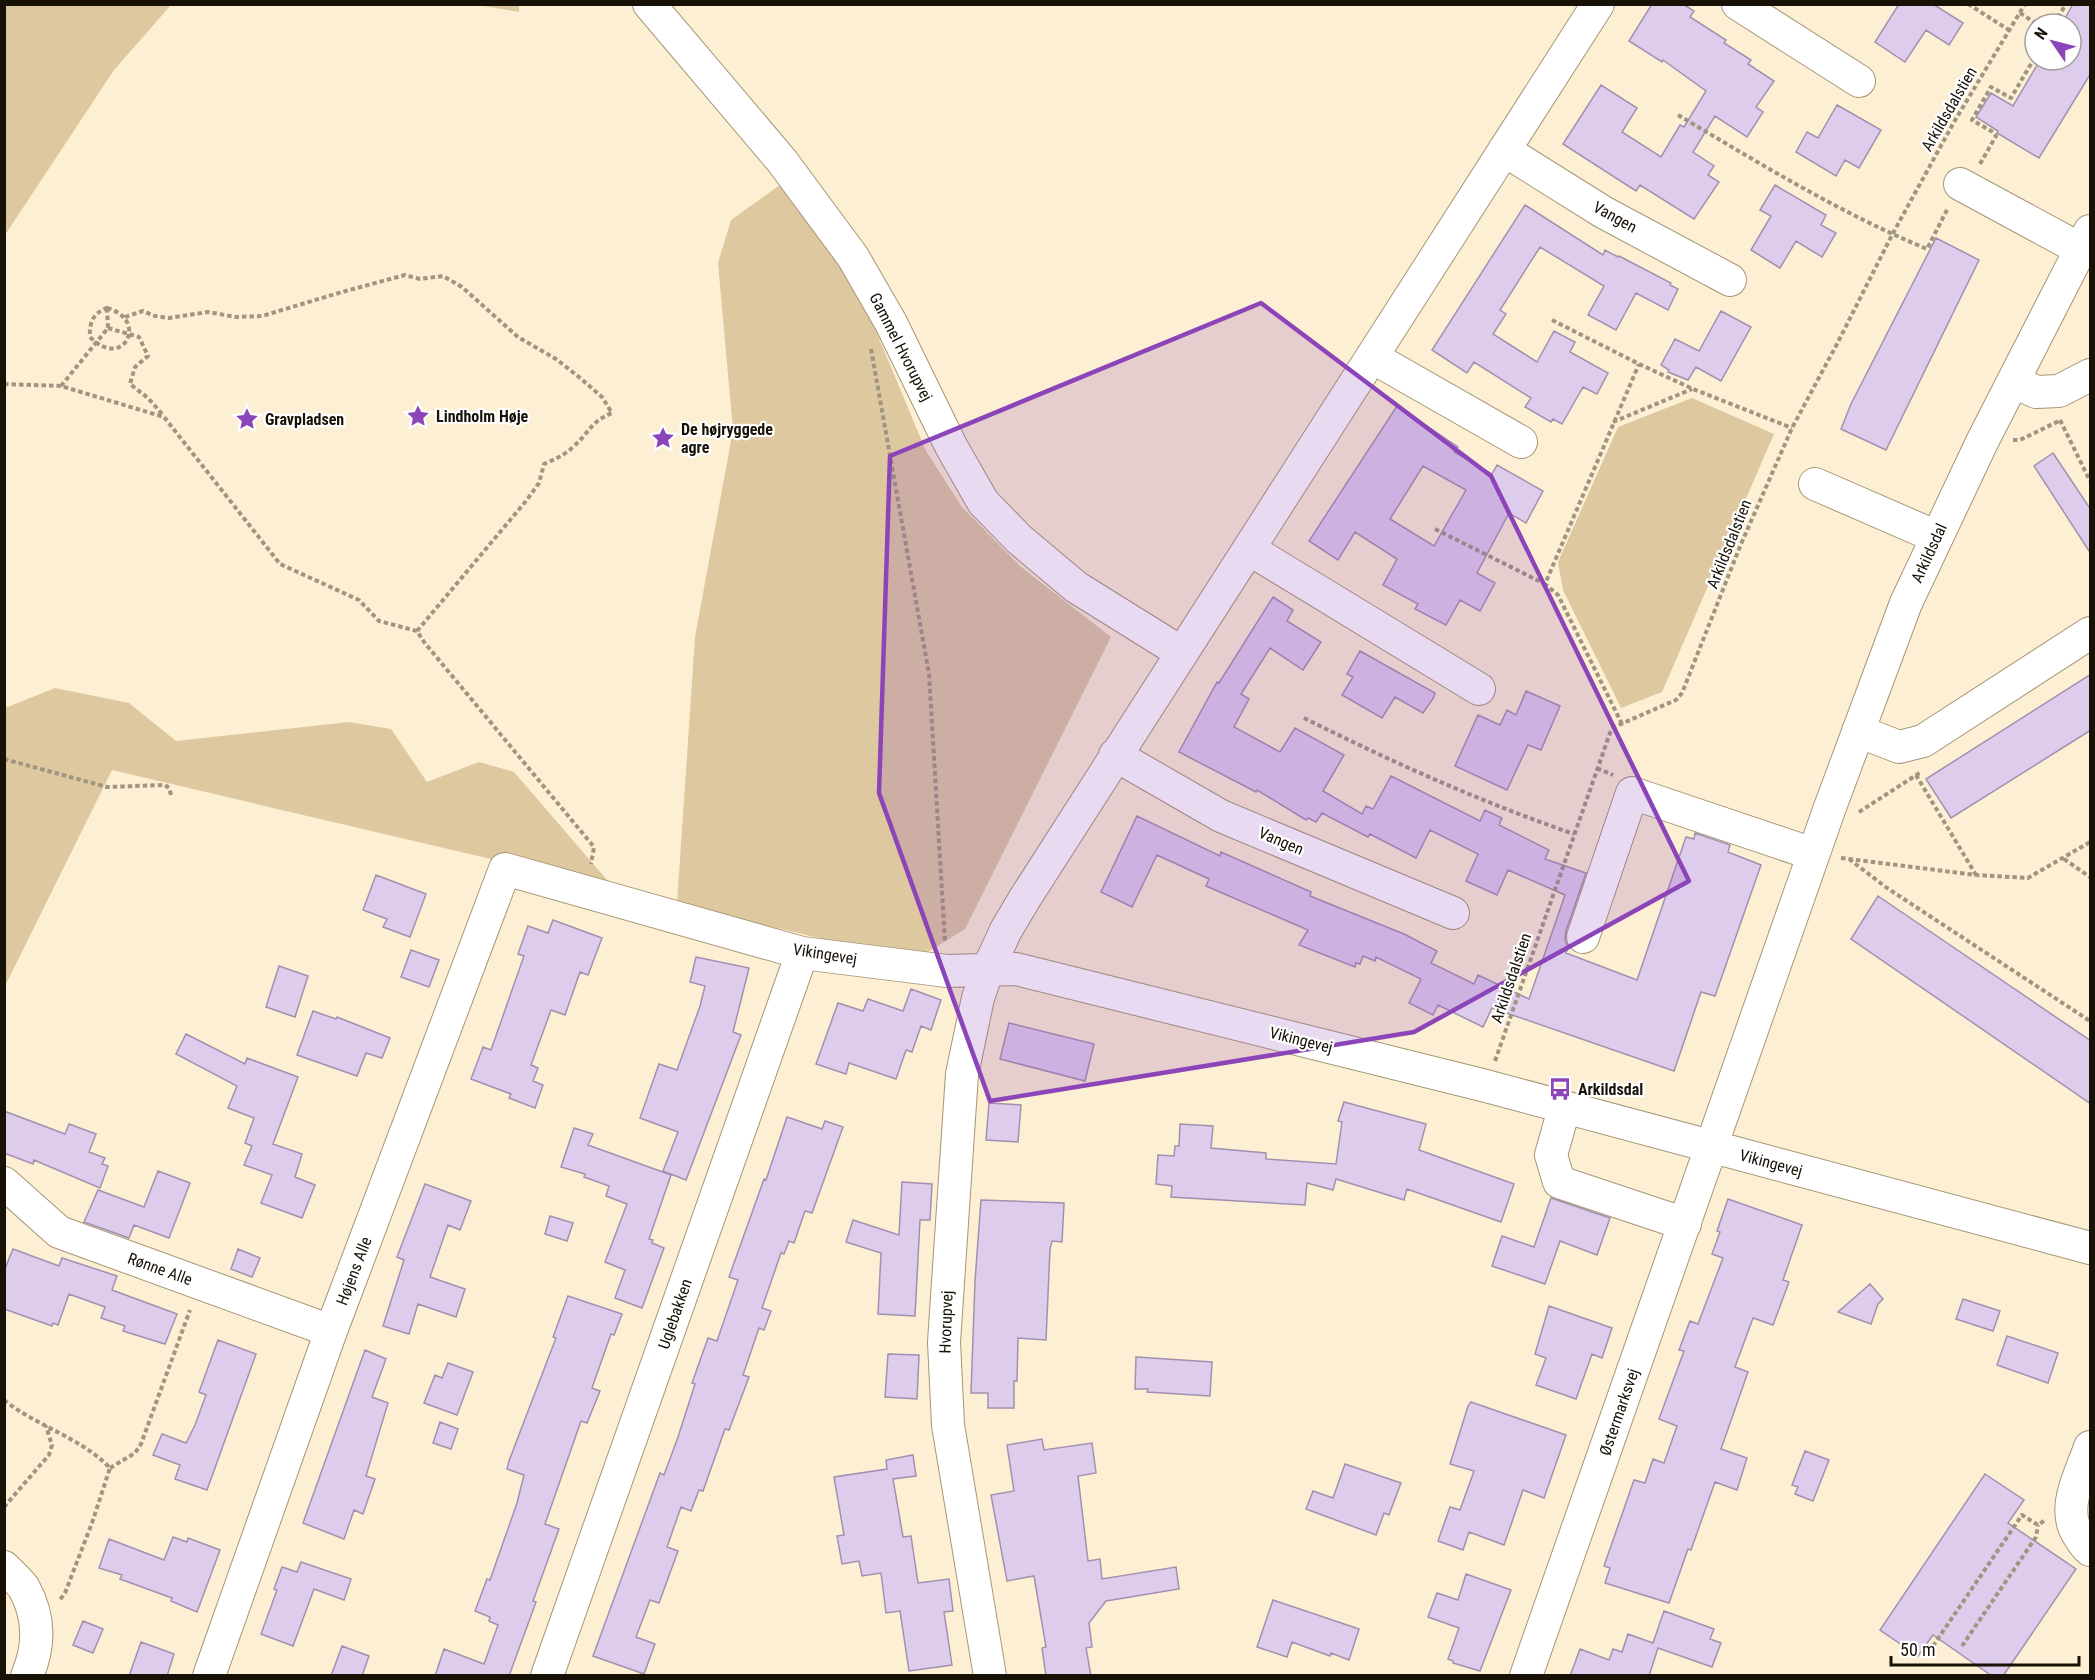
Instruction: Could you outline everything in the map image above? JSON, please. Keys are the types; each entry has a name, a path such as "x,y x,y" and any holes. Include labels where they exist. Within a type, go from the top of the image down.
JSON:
{"street":[{"name":"Gammel Hvorupvej","path":"649,4 782,160 853,257 891,323 951,446 983,502 1019,539 1076,587 1182,653"},
{"path":"988,969 1020,906 1115,755 1598,4"},
{"path":"1738,4 1859,81"},
{"name":"Vangen","path":"1504,150 1603,212 1730,280"},
{"path":"1963,186 2085,240"},
{"name":"Arkildsdal","path":"1712,1148 1813,854 1906,603 1982,442 2085,240"},
{"path":"1372,357 1521,442"},
{"path":"2013,381 2036,392 2059,391 2091,375"},
{"path":"1815,484 1937,537"},
{"path":"1249,549 1479,689"},
{"path":"1858,731 1899,747 1923,741 2091,633"},
{"name":"Vangen","path":"1115,755 1221,816 1454,913"},
{"path":"1583,937 1632,793 1813,854"},
{"name":"Vikingevej","path":"505,869 802,953 947,971 1016,969 1486,1086 2091,1248"},
{"name":"Højens Alle","path":"209,1676 331,1331 505,869"},
{"name":"Uglebakken","path":"547,1676 802,953"},
{"name":"Hvorupvej","path":"988,969 978,998 962,1074 944,1342 948,1425 990,1676"},
{"path":"1564,1108 1551,1155 1559,1182 1685,1224"},
{"name":"Østermarksvej","path":"1526,1676 1712,1148"},
{"name":"Rønne Alle","path":"4,1183 59,1232 331,1331"},
{"path":"2091,1447 2071,1502 2073,1527 2086,1547 2091,1550"},
{"path":"4,1567 24,1588 38,1627 33,1662 27,1676"}],"path":[{"path":"1968,4 2009,30"},
{"name":"Arkildsdalstien","path":"1486,1086 1610,733 1614,727 1676,700 1682,693 1741,544 1792,428 1892,235 1954,122 2025,4"},
{"path":"1678,115 1795,184 1892,235 1927,249 1963,186 1996,136 1972,120 1991,87 2011,98 2026,72"},
{"path":"125,317 143,311 169,318 208,312 236,317 262,316 405,275 420,279 443,276 462,287 518,337 556,359 602,397 612,413 598,419 573,448 544,464 539,483 526,501 417,631"},
{"path":"61,386 108,328 107,308"},
{"path":"107,308 125,317 130,329 129,335 125,343 118,348 108,350 90,337 92,320 100,311 107,308"},
{"path":"1552,320 1694,389 1792,428"},
{"path":"108,328 139,337 148,356 135,367 130,384 148,398 164,417 280,564 359,600 379,621 417,631 594,847 586,892"},
{"path":"869,338 929,675 947,971"},
{"path":"1545,584 1639,364"},
{"path":"4,384 61,386 164,417"},
{"path":"1613,422 1694,389"},
{"path":"1982,442 2020,440 2065,417"},
{"path":"2060,420 2091,481"},
{"path":"1435,529 1545,584 1558,595 1622,724"},
{"path":"1304,718 1379,755 1517,814 1574,834"},
{"path":"4,759 106,787 130,788 165,785 169,788 171,795"},
{"path":"1916,775 1976,875"},
{"path":"1813,854 1976,875 2028,878 2091,842"},
{"path":"1849,859 1887,888 2091,1021"},
{"path":"2063,859 2091,877"},
{"path":"38,1627 65,1593 110,1468 135,1453 141,1444 199,1283"},
{"path":"4,1400 17,1410 82,1444 110,1468"},
{"path":"4,1507 49,1455 52,1445 46,1426"},
{"path":"1962,1646 2036,1537 2038,1525 2071,1502"},
{"path":"1933,1646 2022,1515 2038,1525"}],"highlighted area":[{"path":"1261,303 1491,476 1689,881 1414,1032 990,1101 879,793 890,456"}],"shaded area":[{"path":"5,4 171,5 114,70 5,235"},
{"path":"478,5 519,5 519,12"},
{"path":"780,185 821,236 868,312 926,451 962,507 1021,567 1111,637 965,929 928,952 823,939 677,904 695,637 733,430 718,263 731,220"},
{"path":"1692,398 1774,434 1662,692 1621,708 1563,590 1558,562 1618,427"},
{"path":"55,688 129,703 176,741 349,722 391,729 427,782 479,762 514,772 614,888 112,770 5,986 5,708"}],"building":[{"path":"1652,4 1683,4 1694,11 1690,17 1726,40 1724,43 1751,60 1748,64 1774,81 1756,107 1763,112 1747,137 1715,116 1693,152 1714,166 1708,175 1719,182 1694,219 1640,185 1636,191 1563,144 1601,85 1637,108 1622,132 1661,157 1680,125 1684,127 1706,91 1663,60 1662,62 1629,41"},
{"path":"1899,4 1933,4 1963,23 1949,45 1926,30 1905,62 1875,42"},
{"path":"2073,4 2091,4 2091,73 2039,158 1997,133 1998,131 1976,117 1991,93 2013,106 2033,72 2083,72 2083,12 2069,12"},
{"path":"1837,105 1881,130 1859,168 1845,160 1836,176 1796,152 1807,132 1818,138"},
{"path":"1775,185 1826,215 1821,225 1836,233 1822,257 1796,241 1780,268 1751,250 1771,216 1760,210"},
{"path":"1525,205 1603,255 1605,250 1619,256 1671,283 1670,285 1678,289 1668,310 1636,293 1616,330 1588,315 1604,286 1540,247 1500,310 1506,314 1493,334 1537,362 1554,331 1575,342 1570,352 1608,373 1597,394 1583,387 1562,424 1553,419 1551,422 1525,407 1531,398 1474,362 1467,373 1432,350"},
{"path":"1936,238 1979,260 1886,450 1841,429 1851,404"},
{"path":"1721,311 1751,327 1721,381 1696,367 1688,380 1668,372 1669,370 1661,365 1675,339 1699,351"},
{"path":"1397,406 1458,447 1454,452 1492,474 1497,465 1543,491 1526,523 1509,513 1477,573 1495,583 1480,611 1460,600 1446,625 1415,609 1418,604 1383,585 1397,559 1355,532 1338,560 1309,541","holes":["1423,466 1466,490 1434,546 1390,519"]},
{"path":"2053,453 2091,510 2091,554 2034,466"},
{"path":"1273,597 1293,610 1287,621 1321,642 1303,670 1270,648 1241,694 1249,699 1234,727 1280,752 1295,728 1344,755 1323,791 1362,814 1366,806 1373,809 1391,776 1480,821 1485,810 1502,818 1499,825 1549,850 1545,859 1586,873 1566,931 1565,940 1568,947 1566,953 1637,980 1686,837 1694,839 1695,833 1730,845 1728,852 1761,865 1715,996 1701,992 1674,1071 1492,1008 1483,1027 1438,1005 1433,1015 1409,1003 1421,979 1376,957 1375,961 1363,956 1360,964 1356,963 1355,967 1299,945 1308,930 1206,886 1209,879 1157,855 1132,907 1101,892 1137,816 1220,856 1221,852 1311,892 1310,896 1404,934 1437,951 1431,963 1474,984 1478,975 1529,999 1565,895 1508,870 1497,895 1466,881 1478,854 1430,830 1416,858 1322,813 1316,822 1308,818 1306,820 1257,790 1256,792 1179,752 1217,682 1219,683"},
{"path":"1360,651 1435,693 1423,713 1395,697 1382,718 1342,695 1353,677 1347,674"},
{"path":"2091,674 2091,730 1951,818 1926,779"},
{"path":"1526,691 1560,706 1541,750 1528,745 1507,790 1455,766 1478,715 1500,725 1507,710 1516,715"},
{"path":"376,875 426,894 410,937 383,927 387,919 363,910"},
{"path":"1878,896 2091,1041 2091,1104 1851,939"},
{"path":"553,920 602,938 588,975 580,972 565,1015 551,1010 531,1065 538,1068 533,1081 543,1085 535,1108 509,1098 511,1094 471,1079 483,1047 491,1050 524,956 518,954 528,926 548,933"},
{"path":"411,950 439,960 429,987 401,977"},
{"path":"696,957 749,968 733,1032 741,1035 686,1180 663,1171 678,1132 640,1118 659,1064 677,1070 700,1006 705,986 690,982"},
{"path":"279,966 308,976 295,1017 266,1007"},
{"path":"911,989 941,1000 931,1030 921,1026 912,1052 906,1050 896,1079 849,1063 846,1074 816,1064 838,1003 863,1011 868,999 903,1011"},
{"path":"313,1011 336,1019 337,1017 390,1038 382,1058 366,1053 357,1076 297,1055"},
{"path":"1009,1023 1094,1044 1085,1081 1000,1059"},
{"path":"186,1034 245,1064 247,1058 298,1077 273,1144 302,1154 295,1177 315,1185 302,1218 261,1203 272,1175 244,1165 252,1146 245,1143 254,1118 228,1108 237,1086 176,1054"},
{"path":"1344,1102 1426,1124 1419,1150 1514,1184 1501,1222 1407,1189 1404,1200 1336,1179 1333,1190 1307,1183 1305,1205 1171,1197 1172,1186 1156,1184 1158,1155 1174,1156 1175,1146 1179,1146 1180,1124 1213,1126 1211,1148 1266,1153 1266,1159 1336,1164 1342,1122 1338,1121"},
{"path":"989,1103 1021,1105 1018,1142 986,1140"},
{"path":"4,1111 65,1134 69,1124 96,1134 89,1152 105,1158 102,1164 108,1166 100,1188 34,1160 33,1164 4,1153"},
{"path":"787,1117 822,1129 825,1121 843,1127 812,1213 805,1211 794,1243 789,1241 784,1254 781,1253 762,1308 771,1311 764,1330 759,1328 743,1375 749,1377 729,1430 725,1429 703,1491 699,1490 691,1511 681,1507 667,1547 678,1551 659,1603 650,1600 636,1637 655,1644 644,1674 593,1656 660,1473 664,1475 678,1437 695,1384 692,1383 708,1338 717,1341 738,1280 729,1277"},
{"path":"574,1128 593,1134 588,1145 671,1175 649,1239 653,1240 652,1243 664,1248 642,1308 615,1298 625,1270 605,1262 627,1204 606,1196 609,1186 584,1177 585,1174 561,1167"},
{"path":"158,1171 190,1183 169,1238 134,1225 129,1238 84,1222 98,1190 144,1207"},
{"path":"902,1182 932,1184 930,1220 920,1220 915,1316 878,1314 881,1253 846,1242 853,1220 899,1235"},
{"path":"425,1184 471,1201 460,1230 448,1225 430,1277 465,1289 456,1317 418,1304 409,1334 383,1326 404,1260 397,1257"},
{"path":"1551,1198 1610,1218 1597,1255 1560,1241 1545,1284 1492,1266 1502,1236 1534,1247"},
{"path":"1728,1199 1802,1225 1783,1280 1789,1282 1773,1325 1753,1318 1735,1367 1748,1372 1721,1449 1747,1458 1737,1490 1715,1482 1669,1603 1605,1583 1610,1568 1604,1566 1634,1480 1645,1483 1653,1459 1664,1463 1677,1426 1659,1419 1684,1351 1679,1350 1690,1321 1698,1324 1723,1258 1712,1254"},
{"path":"981,1200 1064,1203 1062,1242 1052,1241 1050,1249 1046,1340 1018,1338 1014,1408 988,1408 988,1393 971,1393 975,1281"},
{"path":"550,1216 573,1223 567,1241 545,1234"},
{"path":"13,1249 59,1266 62,1258 117,1276 112,1290 177,1314 165,1344 123,1331 125,1326 101,1318 105,1307 69,1294 58,1325 53,1323 52,1326 4,1309 4,1271"},
{"path":"238,1249 260,1258 252,1277 231,1269"},
{"path":"1870,1284 1883,1299 1878,1304 1871,1324 1838,1312"},
{"path":"568,1296 622,1314 614,1335 611,1334 592,1388 600,1391 587,1423 581,1421 545,1524 559,1529 533,1601 536,1602 509,1676 435,1676 444,1649 484,1664 498,1625 489,1621 490,1617 475,1611 487,1579 490,1580 517,1503 524,1475 507,1469 509,1461 556,1338 553,1337"},
{"path":"1963,1299 2000,1311 1993,1331 1956,1319"},
{"path":"1549,1306 1612,1328 1602,1358 1592,1354 1576,1399 1536,1385 1546,1358 1535,1354"},
{"path":"2007,1336 2058,1353 2048,1383 1997,1365"},
{"path":"218,1340 256,1354 207,1490 175,1479 180,1465 153,1455 162,1434 186,1443 206,1395 199,1392"},
{"path":"365,1350 386,1359 372,1397 388,1403 366,1476 375,1479 363,1514 354,1510 344,1539 303,1523"},
{"path":"888,1354 919,1355 917,1399 885,1397"},
{"path":"1136,1357 1212,1362 1210,1396 1147,1392 1148,1389 1135,1389"},
{"path":"448,1363 473,1372 457,1415 424,1403 435,1375 442,1378"},
{"path":"1471,1402 1566,1435 1544,1498 1523,1490 1504,1545 1469,1532 1463,1550 1438,1541 1450,1507 1460,1510 1474,1471 1450,1464"},
{"path":"440,1422 458,1429 451,1449 433,1443"},
{"path":"1042,1439 1044,1450 1092,1443 1096,1473 1078,1476 1088,1561 1100,1559 1102,1579 1176,1567 1179,1589 1106,1601 1089,1623 1092,1647 1086,1648 1091,1676 1046,1676 1042,1648 1046,1647 1034,1576 1007,1581 991,1495 1014,1491 1007,1445"},
{"path":"1805,1451 1829,1460 1813,1501 1795,1494 1798,1487 1792,1485"},
{"path":"913,1455 916,1476 893,1479 903,1537 911,1536 918,1583 949,1579 953,1611 944,1612 952,1665 909,1671 900,1611 886,1613 881,1573 862,1576 859,1561 842,1564 837,1536 844,1535 834,1477 887,1469 886,1460"},
{"path":"1345,1464 1401,1483 1389,1515 1384,1513 1376,1535 1306,1509 1313,1491 1333,1498"},
{"path":"1985,1474 2024,1500 2008,1523 2076,1569 2003,1676 1992,1676 1933,1635 1918,1656 1880,1630"},
{"path":"173,1537 187,1542 188,1538 220,1550 197,1612 171,1601 172,1598 120,1579 122,1575 99,1568 109,1539 164,1560"},
{"path":"301,1562 351,1579 344,1600 314,1589 293,1646 261,1634 277,1590 274,1589 282,1567 297,1572"},
{"path":"1466,1574 1511,1590 1480,1671 1453,1663 1448,1659 1459,1628 1428,1617 1437,1593 1458,1600"},
{"path":"1273,1600 1359,1629 1349,1660 1331,1653 1330,1656 1292,1642 1287,1657 1257,1647"},
{"path":"1664,1611 1714,1629 1710,1639 1721,1643 1712,1667 1658,1648 1649,1676 1570,1676 1580,1649 1609,1660 1613,1649 1622,1652 1628,1634 1653,1643"},
{"path":"83,1621 103,1629 93,1653 73,1645"},
{"path":"141,1642 174,1654 167,1676 129,1676"},
{"path":"342,1646 369,1656 362,1676 331,1676"}],"place":[{"name":"Lindholm Høje","path":"418,416"},
{"name":"Gravpladsen","path":"247,419"},
{"name":"De højryggede agre","path":"663,438"},
{"name":"Arkildsdal","path":"1560,1089"}]}
